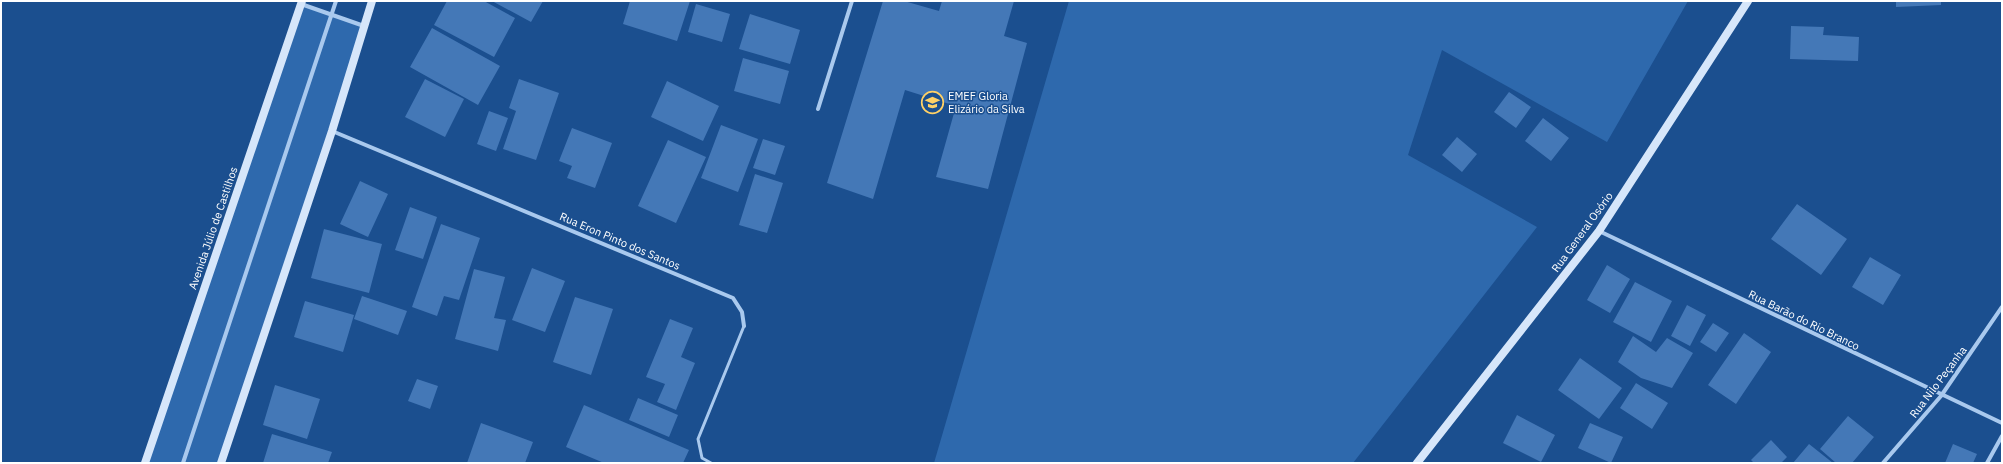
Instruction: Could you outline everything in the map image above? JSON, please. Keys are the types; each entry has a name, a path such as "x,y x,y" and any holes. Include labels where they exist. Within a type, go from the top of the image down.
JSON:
{"main road":[{"path":"221,463 332,131 372,1"},
{"name":"Rua General Osório","path":"1417,463 1599,231 1748,1"},
{"name":"Avenida Júlio de Castilhos","path":"145,463 301,3"}],"street":[{"path":"183,463 336,1"},
{"path":"818,109 852,1"},
{"path":"301,3 364,26"},
{"name":"Rua Eron Pinto dos Santos","path":"332,131 733,298 742,312 744,326"},
{"name":"Rua Barão do Rio Branco","path":"1599,231 1941,396 2002,423"},
{"name":"Rua Nilo Peçanha","path":"1883,463 1941,396 2002,307"},
{"path":"1987,463 2002,436"}],"lane":[{"name":"Rua Eron Pinto dos Santos","path":"711,463 702,458 698,439 744,326"}],"shaded area":[{"path":"1069,1 1688,1 1607,142 1442,50 1408,155 1537,227 1353,463 934,463"},
{"path":"300,4 364,26 221,463 145,463"}],"building":[{"path":"447,1 484,1 515,18 494,57 434,25"},
{"path":"492,1 543,1 531,22"},
{"path":"630,1 690,1 677,41 623,24"},
{"path":"883,1 904,1 939,11 942,1 1014,1 1004,36 1027,43 988,189 936,177 956,106 905,90 873,199 827,183"},
{"path":"1896,1 1941,1 1941,5 1896,7"},
{"path":"696,4 730,14 722,42 688,32"},
{"path":"750,14 800,30 790,64 739,49"},
{"path":"1791,26 1824,27 1823,35 1859,37 1858,61 1790,59"},
{"path":"432,28 500,66 478,105 410,67"},
{"path":"743,58 789,71 780,104 734,91"},
{"path":"425,79 464,99 445,137 405,117"},
{"path":"519,79 559,93 536,160 503,149 516,111 509,108"},
{"path":"667,81 719,106 703,141 651,117"},
{"path":"1509,92 1531,107 1516,128 1494,112"},
{"path":"489,111 508,118 496,151 477,144"},
{"path":"1543,118 1569,138 1551,161 1525,141"},
{"path":"721,125 758,139 738,192 701,178"},
{"path":"572,128 612,143 595,188 567,178 572,166 559,161"},
{"path":"1457,137 1477,154 1462,172 1442,155"},
{"path":"763,139 785,146 775,175 753,168"},
{"path":"668,140 706,157 676,223 638,206"},
{"path":"755,174 783,183 767,233 739,225"},
{"path":"360,181 388,194 368,237 340,224"},
{"path":"1797,204 1847,239 1821,275 1771,239"},
{"path":"410,207 437,217 423,259 395,250"},
{"path":"441,224 480,238 459,300 444,296 437,316 412,307"},
{"path":"324,229 382,244 369,293 311,278"},
{"path":"1870,257 1901,275 1883,305 1852,287"},
{"path":"1607,265 1630,279 1610,313 1587,300"},
{"path":"532,268 565,281 545,332 512,320"},
{"path":"474,269 505,277 494,318 506,320 498,351 455,339"},
{"path":"1635,282 1672,301 1651,342 1613,322"},
{"path":"362,296 407,311 398,335 354,319"},
{"path":"575,297 613,309 591,375 553,362"},
{"path":"305,301 354,315 343,352 294,337"},
{"path":"1687,305 1706,315 1690,346 1671,336"},
{"path":"670,319 693,328 681,357 695,363 676,410 657,402 665,384 646,377"},
{"path":"1713,323 1729,333 1716,352 1700,342"},
{"path":"1744,333 1771,352 1736,404 1708,385"},
{"path":"1633,336 1656,352 1667,338 1693,353 1672,388 1641,378 1618,362"},
{"path":"1580,358 1622,388 1599,419 1558,390"},
{"path":"417,379 438,386 430,409 408,401"},
{"path":"1636,383 1668,403 1652,429 1620,408"},
{"path":"275,385 320,399 307,439 263,425"},
{"path":"638,398 678,415 669,437 629,420"},
{"path":"584,405 689,450 683,463 604,463 566,447"},
{"path":"1517,415 1555,435 1541,462 1503,443"},
{"path":"1848,416 1874,437 1852,463 1836,463 1820,449"},
{"path":"481,423 533,442 525,463 467,463"},
{"path":"1590,423 1623,437 1611,463 1578,448"},
{"path":"272,434 332,452 328,463 263,463"},
{"path":"1771,440 1787,457 1781,463 1754,463 1751,460"},
{"path":"1809,444 1833,463 1793,463"},
{"path":"1953,444 1977,454 1973,463 1945,463"}],"place":[{"name":"EMEF Gloria Elizário da Silva","path":"932,102"}]}
